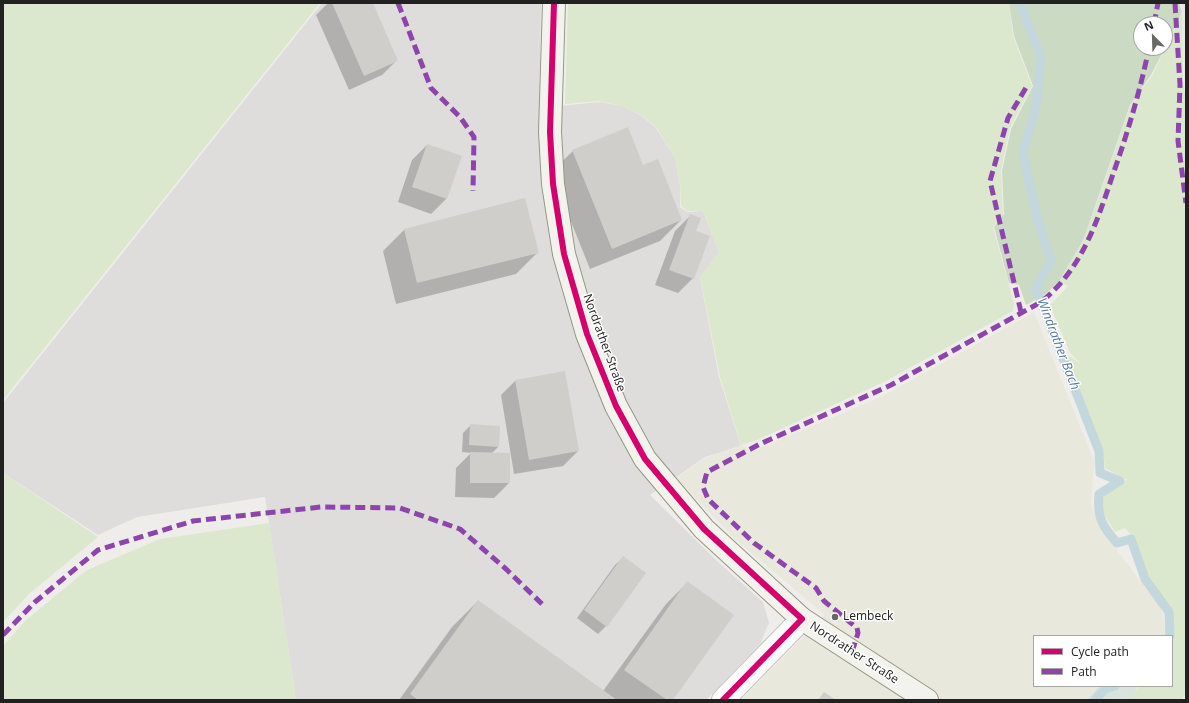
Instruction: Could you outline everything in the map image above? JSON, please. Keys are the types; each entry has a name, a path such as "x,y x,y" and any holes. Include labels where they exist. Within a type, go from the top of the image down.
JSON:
{"main road":[{"name":"Nordrather Straße","path":"554,3 550,132 553,184 564,254 587,334 616,406 645,459 704,529 802,619 927,700"}],"street":[{"path":"723,700 802,619"}],"shaded area":[{"path":"322,3 541,3 539,108 600,102 622,106 642,116 656,128 675,158 680,185 680,207 687,212 703,211 719,252 700,278 719,377 741,446 705,457 650,495 717,561 763,602 769,623 760,644 706,700 296,700 265,497 137,517 98,535 3,473 3,403"},
{"path":"1182,3 1186,3 1186,95 1184,79"},
{"path":"1034,312 1094,461 1091,505 1106,536 1161,608 1167,635 1033,635 1033,687 1097,687 1085,700 741,700 825,615 735,539 676,478 705,458 741,445 753,451 883,396"},
{"path":"1098,687 1137,687 1132,700 1086,700"}],"green space":[{"path":"3,3 320,3 3,400"},
{"path":"568,3 1009,3 1013,36 1032,86 1010,128 1001,171 1003,215 993,227 1014,303 1013,311 888,380 757,440 741,445 720,377 700,277 719,252 703,211 687,211 681,206 680,184 675,158 657,128 643,116 622,106 599,101 565,104"},
{"path":"1009,3 1179,3 1182,12 1173,31 1173,16 1133,16 1133,56 1161,56 1151,75 1130,105 1083,241 1059,281 1046,294 1026,305 1019,285 1009,283 994,227 1004,214 1002,171 1011,129 1033,86 1014,36"},
{"path":"1182,13 1183,79 1186,100 1186,694 1181,700 1132,700 1138,687 1173,687 1172,611 1148,577 1133,537 1125,528 1115,532 1102,511 1103,497 1110,490 1127,480 1105,468 1103,450 1066,354 1081,364 1070,353 1050,305 1068,286 1059,281 1083,242 1131,104 1152,76 1162,56 1173,56 1173,32"},
{"path":"3,473 98,537 29,594 3,622"},
{"path":"269,523 296,700 3,700 3,646 26,620 87,570 160,539"}],"building":[{"path":"332,3 373,3 398,61 364,76"},
{"path":"628,127 643,165 658,159 682,220 612,249 572,150"},
{"path":"427,144 462,156 447,199 412,187"},
{"path":"525,198 539,253 417,283 404,229"},
{"path":"690,214 701,218 696,231 710,236 694,279 669,270"},
{"path":"565,371 579,451 529,460 515,380"},
{"path":"470,424 500,426 499,447 469,445"},
{"path":"470,452 510,453 510,483 470,483"},
{"path":"623,556 646,573 607,627 584,610"},
{"path":"687,581 734,615 673,700 667,700 624,670"},
{"path":"478,600 617,700 418,700 410,694"},
{"path":"824,692 836,700 818,700"}],"waterway":[{"name":"Windrather Bach","path":"1020,3 1041,57 1036,106 1023,153 1037,217 1051,261 1036,289 1099,451 1100,473 1120,481 1099,494 1099,509 1102,521 1117,543 1131,539 1145,579 1169,612 1170,635"},
{"name":"Windrather Bach","path":"1095,700 1105,689 1112,687"}],"marked path":[{"path":"398,3 431,88 460,117 474,137 473,191"},
{"path":"1156,16 1158,3"},
{"path":"1175,3 1180,85 1178,141 1186,203"},
{"path":"852,652 858,633 857,628 824,601 816,588 754,543 708,499 703,487 707,472 760,444 891,385 1041,302 1055,289 1078,260 1101,210 1129,127 1147,56"},
{"path":"1021,312 990,181 1008,118 1027,86"},
{"path":"3,635 35,602 98,550 193,521 321,507 400,508 460,529 506,569 542,604"}],"cycle path":[{"path":"554,3 550,132 553,184 564,254 587,334 616,406 645,459 704,529 802,619 723,700"}],"place":[{"name":"Lembeck","path":"835,617"}]}
